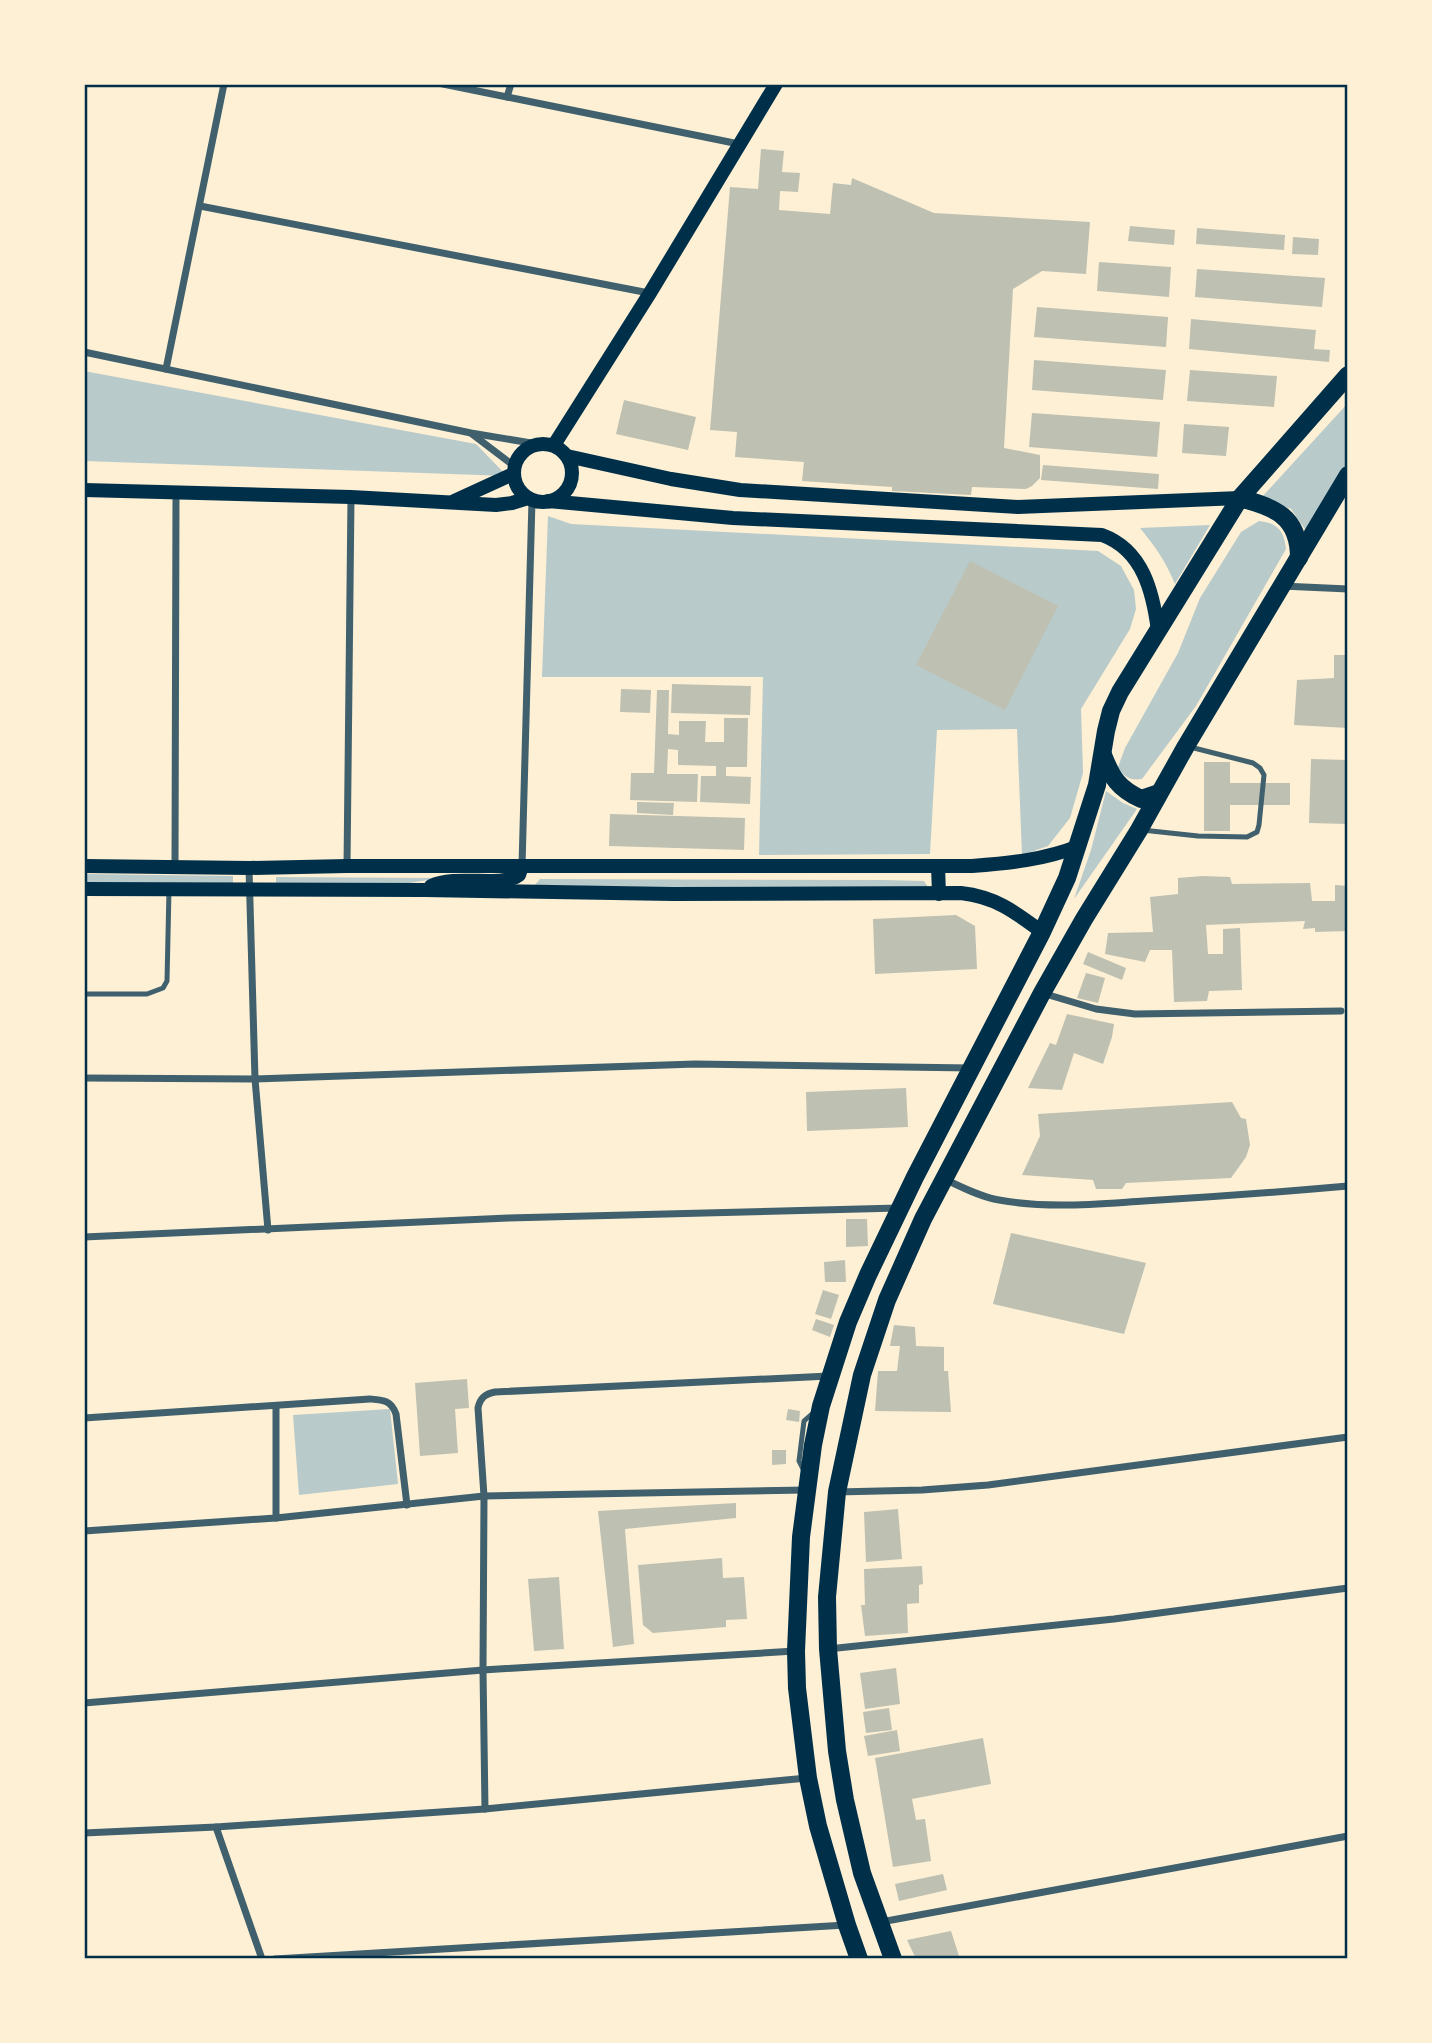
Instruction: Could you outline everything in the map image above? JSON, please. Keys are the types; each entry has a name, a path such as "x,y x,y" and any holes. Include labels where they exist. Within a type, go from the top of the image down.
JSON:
{"main road":[{"path":"554,446 776,84"},
{"path":"859,1959 818,1826 808,1778 797,1688 801,1537 807,1484 829,1376 848,1322 900,1208 1067,878 1097,785 1105,732 1120,691 1240,498 1348,375"},
{"path":"530,499 519,490 514,470 522,452 537,444 554,446 567,456 716,487 1018,506 1240,498 1283,514 1299,545 1299,558"},
{"path":"548,502 563,494 568,487 572,471 567,456"},
{"path":"452,501 514,470"},
{"path":"893,1959 862,1873 845,1800 837,1751 828,1649 827,1597 837,1492 862,1376 887,1300 943,1179 1042,993 1348,475"},
{"path":"84,490 351,497 496,505 530,499 733,518 1102,535 1123,545 1146,579 1153,596 1158,631"},
{"path":"932,527 950,520 1010,522 1017,516 1018,506"},
{"path":"1103,755 1117,784 1123,789 1141,799 1159,793"},
{"path":"84,866 939,866 1021,862 1079,846"},
{"path":"424,890 449,880 512,879 519,874 522,866"},
{"path":"939,866 939,894"},
{"path":"84,889 673,894 961,893 980,895 1010,909 1042,932"}],"street":[{"path":"166,369 224,84"},
{"path":"443,84 740,144"},
{"path":"507,97 511,84"},
{"path":"200,206 650,293"},
{"path":"84,352 471,433 537,444"},
{"path":"471,433 514,470"},
{"path":"175,867 176,493"},
{"path":"346,866 351,497"},
{"path":"522,866 530,499"},
{"path":"1282,586 1348,589"},
{"path":"249,868 255,1079 268,1230"},
{"path":"1042,993 1096,1009 1135,1014 1341,1011"},
{"path":"84,1078 255,1079 695,1065 972,1068"},
{"path":"943,1179 997,1200 1035,1205 1155,1201 1348,1186"},
{"path":"84,1237 508,1218 900,1208"},
{"path":"485,1809 484,1496 478,1408 481,1399 488,1394 829,1376"},
{"path":"84,1418 370,1399 388,1402 396,1414 407,1506"},
{"path":"276,1406 276,1518"},
{"path":"837,1492 988,1485 1348,1437"},
{"path":"84,1531 276,1518 484,1496 807,1484"},
{"path":"828,1649 1114,1619 1348,1588"},
{"path":"84,1703 484,1670 796,1651"},
{"path":"84,1833 485,1809 808,1778"},
{"path":"216,1827 262,1959"},
{"path":"879,1922 1348,1836"},
{"path":"275,1959 847,1925"}],"lane":[{"path":"1139,830 1198,836 1247,837 1257,832 1264,775 1260,768 1253,763 1186,746"},
{"path":"84,994 147,995 163,988 167,981 169,890"}],"shaded area":[{"path":"84,371 476,444 507,476 84,461"},
{"path":"1348,403 1348,466 1309,535 1291,509 1261,498"},
{"path":"548,516 571,524 1098,551 1121,566 1134,590 1136,609 1130,629 1081,709 1083,773 1070,818 1048,846 1022,855 1017,729 937,730 930,854 759,855 763,677 542,677"},
{"path":"1259,521 1279,529 1286,549 1196,706 1142,779 1128,778 1118,767 1125,748 1178,653 1200,598 1241,532"},
{"path":"1210,525 1175,584 1160,554 1140,528"},
{"path":"1106,791 1137,809 1074,899 1091,850"},
{"path":"84,874 233,876 233,883 84,883"},
{"path":"276,877 440,878 384,887 276,887"},
{"path":"540,879 884,880 924,881 928,887 854,891 535,885"},
{"path":"390,1409 398,1484 299,1495 293,1415"}],"building":[{"path":"761,149 784,151 782,172 800,173 798,192 780,191 779,210 830,214 833,183 851,185 852,178 934,213 1090,222 1086,274 1042,271 1013,289 1004,448 1040,455 1040,478 1032,486 1026,489 972,487 971,495 892,491 892,487 802,481 804,462 735,457 737,432 710,430 730,187 758,189"},
{"path":"1130,226 1175,230 1174,245 1128,241"},
{"path":"1197,228 1285,235 1284,250 1196,244"},
{"path":"1293,237 1319,239 1318,255 1292,254"},
{"path":"1099,262 1171,267 1169,297 1097,291"},
{"path":"1197,269 1325,278 1322,307 1195,297"},
{"path":"1037,307 1168,317 1166,347 1034,337"},
{"path":"1191,319 1316,330 1314,349 1330,350 1329,362 1189,349"},
{"path":"1034,360 1166,370 1163,400 1032,390"},
{"path":"1190,370 1277,376 1274,407 1187,401"},
{"path":"624,400 696,417 688,450 616,434"},
{"path":"1032,413 1160,422 1157,457 1029,447"},
{"path":"1184,424 1229,427 1226,456 1182,453"},
{"path":"1043,465 1159,474 1158,489 1041,480"},
{"path":"970,561 1058,606 1005,710 916,665"},
{"path":"1334,655 1348,655 1348,728 1294,725 1297,680 1334,678"},
{"path":"672,684 751,686 750,715 671,713"},
{"path":"621,689 651,690 650,713 620,712"},
{"path":"657,690 669,690 668,734 679,735 679,721 706,721 705,742 724,742 724,718 748,718 747,767 726,767 726,776 751,777 750,804 700,802 701,776 716,776 716,766 678,765 678,750 668,749 667,774 698,774 697,802 630,800 631,773 654,773"},
{"path":"1311,759 1348,760 1348,824 1309,823"},
{"path":"1204,762 1230,762 1230,783 1290,783 1290,805 1230,805 1230,831 1204,831"},
{"path":"637,802 674,803 673,815 637,813"},
{"path":"610,814 745,818 744,850 609,846"},
{"path":"1230,877 1232,884 1310,883 1312,901 1335,901 1335,885 1348,886 1348,931 1315,932 1315,928 1303,929 1305,921 1206,925 1208,954 1223,954 1223,929 1240,928 1242,990 1209,991 1207,1001 1174,1002 1172,950 1150,950 1145,962 1105,954 1108,933 1153,932 1150,897 1178,894 1178,878"},
{"path":"956,915 975,926 977,969 875,974 873,919"},
{"path":"1088,952 1126,968 1122,980 1083,964"},
{"path":"1086,973 1105,978 1098,1003 1077,998"},
{"path":"1067,1014 1114,1024 1103,1064 1074,1053 1062,1090 1028,1088 1050,1043 1056,1045"},
{"path":"906,1088 908,1127 807,1131 806,1092"},
{"path":"1232,1102 1241,1118 1246,1119 1250,1145 1246,1157 1231,1178 1126,1183 1122,1189 1096,1189 1093,1180 1022,1175 1040,1136 1038,1114"},
{"path":"846,1219 867,1219 868,1246 846,1247"},
{"path":"1011,1233 1146,1263 1124,1334 993,1304"},
{"path":"845,1260 846,1282 825,1282 824,1262"},
{"path":"823,1290 839,1295 831,1319 815,1314"},
{"path":"816,1319 834,1325 830,1337 812,1330"},
{"path":"894,1325 915,1327 916,1346 944,1347 944,1371 948,1371 951,1412 875,1411 878,1371 897,1371 900,1346 890,1346"},
{"path":"467,1379 469,1408 455,1409 458,1453 420,1456 415,1383"},
{"path":"788,1409 800,1411 799,1422 786,1420"},
{"path":"772,1450 786,1450 786,1464 772,1465"},
{"path":"736,1503 736,1518 625,1529 634,1644 613,1647 598,1511"},
{"path":"898,1509 902,1559 866,1562 864,1512"},
{"path":"722,1558 723,1578 744,1577 747,1619 726,1620 726,1627 653,1633 643,1625 638,1565"},
{"path":"922,1566 923,1584 919,1585 919,1603 907,1604 908,1633 865,1636 861,1605 865,1605 864,1569"},
{"path":"559,1577 564,1649 534,1651 528,1579"},
{"path":"896,1668 900,1704 865,1709 860,1673"},
{"path":"889,1708 892,1730 866,1733 863,1712"},
{"path":"897,1730 900,1751 868,1756 864,1736"},
{"path":"983,1738 991,1784 912,1799 916,1820 925,1819 931,1861 893,1867 875,1758"},
{"path":"943,1874 947,1890 899,1901 895,1884"},
{"path":"951,1931 960,1959 916,1959 907,1940"}]}
